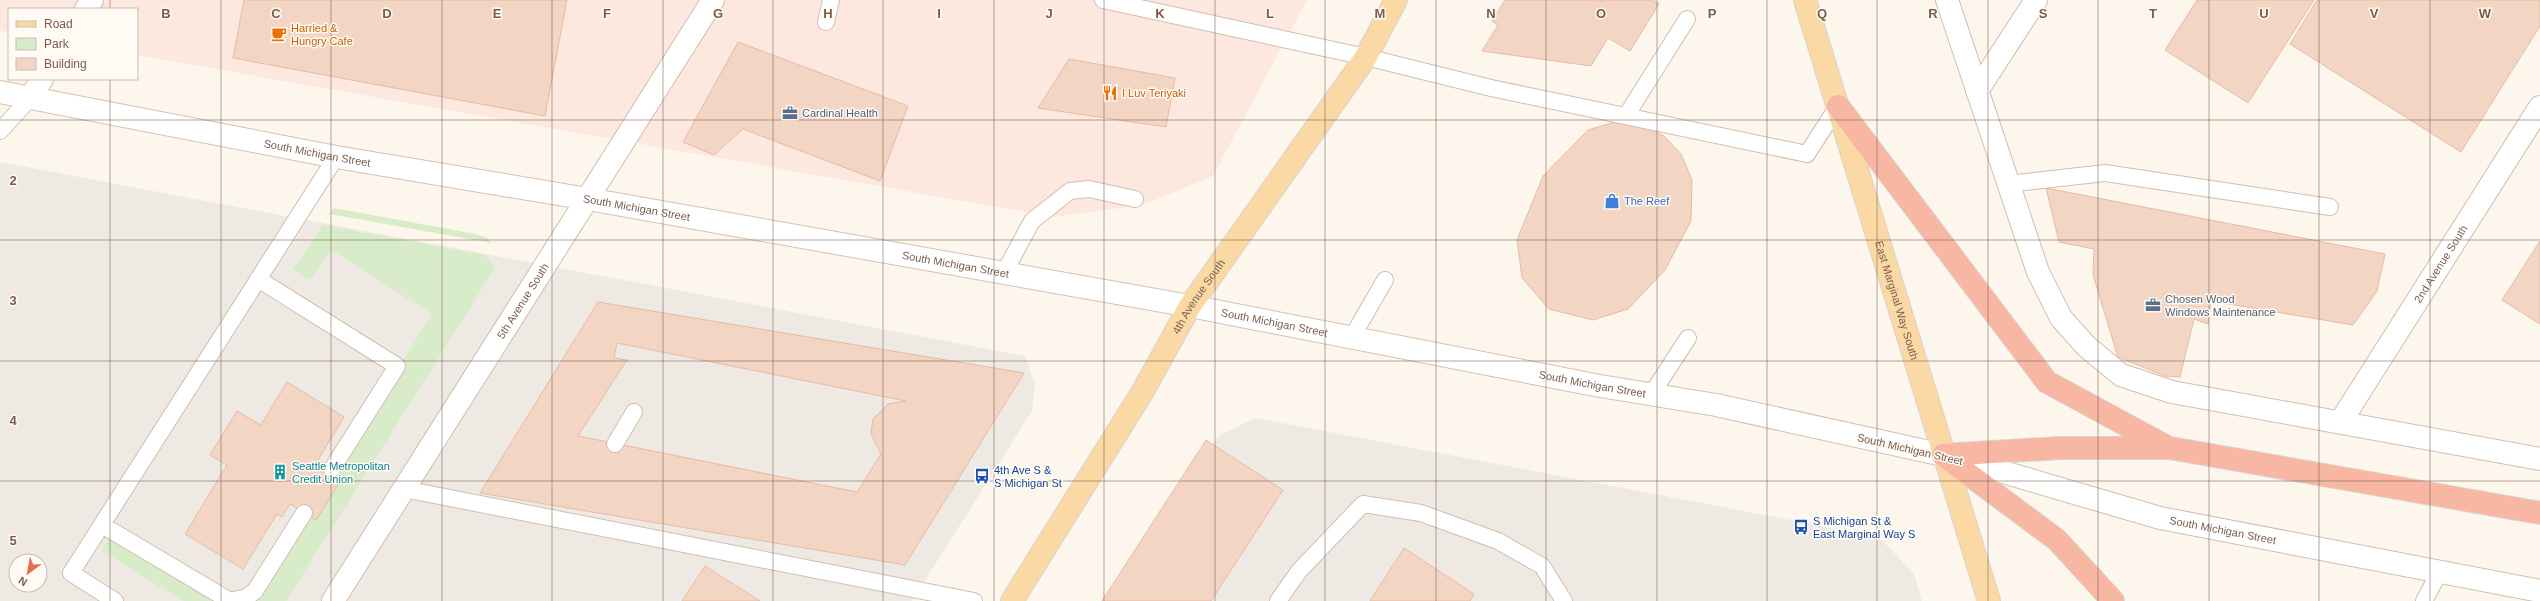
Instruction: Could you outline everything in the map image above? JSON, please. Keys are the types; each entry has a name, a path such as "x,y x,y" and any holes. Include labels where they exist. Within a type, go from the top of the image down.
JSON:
{"highway":[{"path":"1838,106 2047,382 2170,448"},
{"path":"1943,455 2060,448 2170,448 2540,513"},
{"path":"1943,455 2058,540 2113,601"}],"main road":[{"name":"4th Avenue South","path":"1012,601 1143,391 1190,306 1366,57 1396,0"},
{"name":"East Marginal Way South","path":"1805,0 1943,455 1989,601"}],"street":[{"name":"5th Avenue South","path":"333,601 588,199 712,0"},
{"path":"1947,0 1976,91 2038,272 2061,318 2086,346 2121,375 2172,392 2341,421 2540,459"},
{"path":"1976,91 2036,0"},
{"path":"31,97 41,80"},
{"name":"South Michigan Street","path":"0,92 336,158 588,199 1190,306 1651,395 1716,406 1943,455 2160,518 2439,573 2540,591"},
{"name":"2nd Avenue South","path":"2341,421 2540,107"}],"lane":[{"path":"826,22 831,0"},
{"path":"1103,0 1366,57 1491,88 1807,154 1838,106"},
{"path":"1626,116 1687,19"},
{"path":"0,131 31,97"},
{"path":"115,601 71,573 336,158"},
{"path":"2008,184 2105,173 2330,207"},
{"path":"1004,273 1032,222 1070,191 1089,189 1135,199"},
{"path":"258,279 397,366 332,469"},
{"path":"1352,337 1385,280"},
{"path":"1651,395 1688,338"},
{"path":"614,444 634,412"},
{"path":"404,489 569,514 974,601"},
{"path":"1278,601 1299,571 1363,504 1421,513 1498,541 1542,566 1564,601"},
{"path":"102,525 230,601 247,597 254,591 304,513"},
{"path":"2424,601 2439,573"}],"shaded area":[{"path":"0,0 1307,0 1213,176 1143,205 1053,217 138,55 138,8 8,8 8,32 0,31"},
{"path":"0,162 1025,356 1035,385 1032,411 912,601 0,601"},
{"path":"1255,418 1812,524 1882,540 1914,574 1922,601 1112,601 1218,436"}],"green space":[{"path":"334,208 470,233 486,237 492,243 329,214"},
{"path":"323,225 485,255 495,268 286,601 247,601 257,595 432,314 331,250 310,280 293,269"},
{"path":"110,537 214,601 183,601 102,551"}],"building":[{"path":"244,0 567,0 545,116 233,58"},
{"path":"1505,0 1653,0 1659,4 1630,51 1608,38 1591,66 1482,51 1498,25 1492,21"},
{"path":"2197,0 2314,0 2248,103 2165,50"},
{"path":"2317,0 2540,0 2540,26 2461,152 2290,44"},
{"path":"738,42 908,106 880,181 743,129 714,155 683,142"},
{"name":"I Luv Teriyaki","path":"1069,59 1175,78 1166,127 1038,108"},
{"name":"The Reef","path":"1614,122 1641,125 1664,136 1681,154 1692,180 1691,221 1665,270 1628,309 1593,320 1549,309 1522,278 1517,240 1543,176 1588,130"},
{"path":"2046,188 2385,254 2377,291 2353,325 2211,301 2208,324 2194,319 2180,377 2165,376 2118,357 2093,275 2094,249 2059,242"},
{"path":"2540,241 2540,324 2502,300"},
{"path":"598,302 1024,373 905,565 480,493","holes":["617,343 906,401 888,404 873,419 871,434 881,454 857,492 578,436 627,360 614,358"]},
{"name":"Seattle Metropolitan Credit Union","path":"287,382 344,417 318,460 344,476 316,520 290,504 282,517 277,514 243,569 185,534 227,465 210,455 237,411 261,425"},
{"path":"1206,440 1283,490 1211,601 1102,601"},
{"path":"1404,548 1474,594 1470,601 1370,601"},
{"path":"705,566 760,601 682,601"}],"place":[{"name":"Harried & Hungry Cafe","path":"279,34"},
{"name":"I Luv Teriyaki","path":"1110,93"},
{"name":"Cardinal Health","path":"790,113"},
{"name":"The Reef","path":"1612,201"},
{"name":"Chosen Wood Windows Maintenance","path":"2153,305"},
{"name":"Seattle Metropolitan Credit Union","path":"280,472"},
{"name":"4th Ave S & S Michigan St","path":"982,476"},
{"name":"S Michigan St & East Marginal Way S","path":"1801,527"}]}
